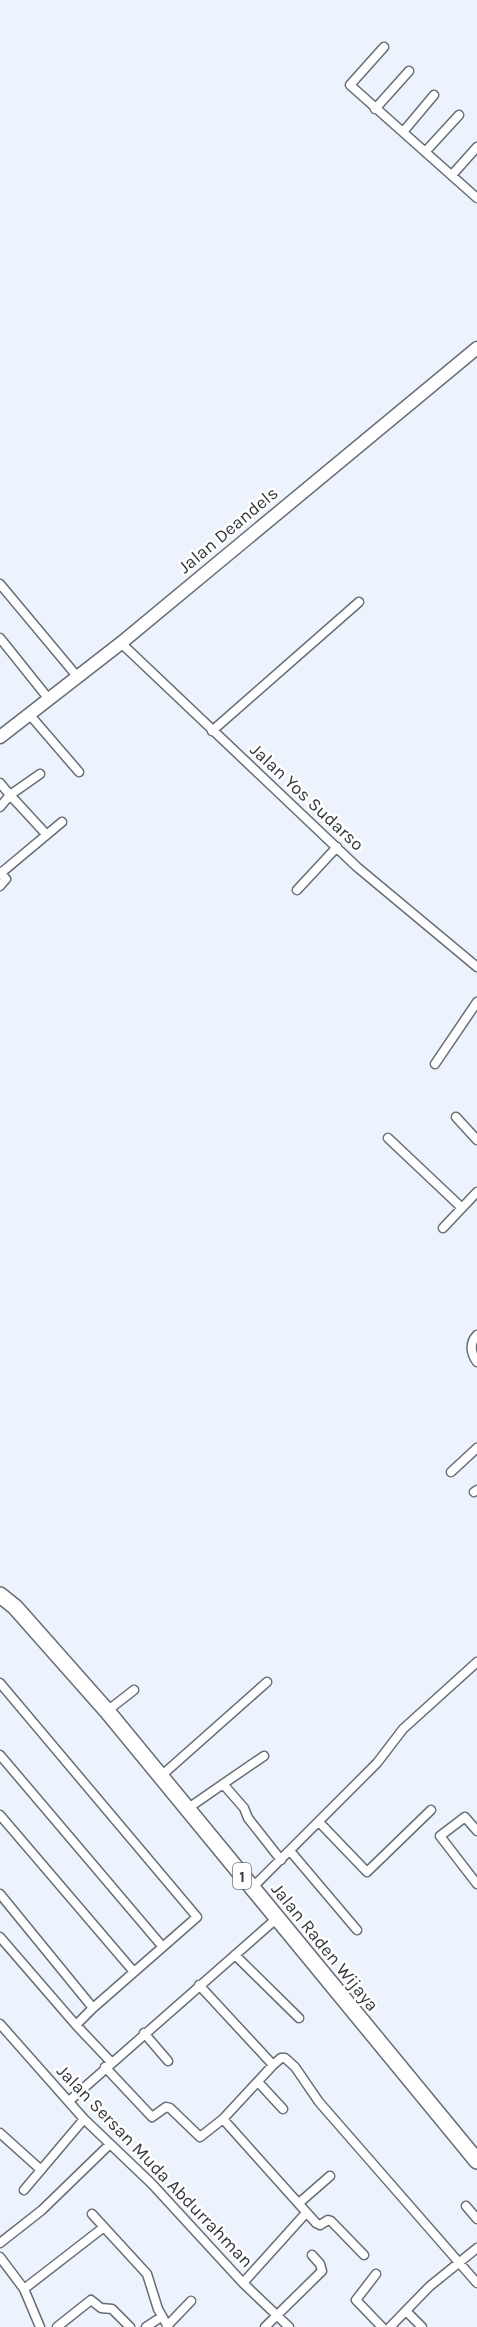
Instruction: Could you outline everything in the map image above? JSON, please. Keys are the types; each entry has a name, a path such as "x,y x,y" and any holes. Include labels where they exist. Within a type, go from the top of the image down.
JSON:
{"highway":[{"name":"Jalan Raden Wijaya","path":"0,1595 15,1607 107,1711 477,2162"}],"street":[{"path":"384,47 350,82 375,109 426,151 477,198"},
{"path":"375,109 409,71"},
{"path":"403,132 434,95"},
{"path":"426,151 459,115"},
{"path":"452,175 477,147"},
{"name":"Jalan Deandels","path":"0,737 76,675 121,643 477,348"},
{"path":"0,584 76,675"},
{"path":"212,731 359,602"},
{"path":"0,638 48,698"},
{"name":"Jalan Yos Sudarso","path":"121,643 357,867 477,967"},
{"path":"29,714 79,772"},
{"path":"0,807 40,774"},
{"path":"0,783 46,834"},
{"path":"0,886 6,879 1,872 62,822"},
{"path":"297,890 337,847"},
{"path":"435,1064 477,1002"},
{"path":"456,1118 477,1140"},
{"path":"388,1138 461,1208"},
{"path":"443,1228 477,1192"},
{"path":"477,1335 472,1344 472,1352 477,1362"},
{"path":"451,1472 477,1448"},
{"path":"252,1888 291,1852 375,1765 403,1729 477,1662"},
{"path":"161,1776 267,1682"},
{"path":"0,1683 197,1917 76,2025"},
{"path":"107,1711 134,1690"},
{"path":"0,1755 162,1946"},
{"path":"187,1809 264,1756"},
{"path":"223,1784 244,1808 248,1818 281,1860"},
{"path":"319,1822 367,1872 431,1810"},
{"path":"477,1831 465,1817 440,1836 477,1884"},
{"path":"1,1818 134,1972"},
{"path":"291,1852 357,1930"},
{"path":"0,1894 93,2008"},
{"path":"69,2102 144,2033 276,1919"},
{"path":"0,1937 152,2116 166,2106 200,2137 223,2119 281,2058 292,2063 319,2102 477,2283"},
{"path":"235,1955 299,2018"},
{"path":"199,1985 273,2066"},
{"name":"Jalan Sersan Muda Abdurrahman","path":"0,2024 84,2120 152,2184 243,2283 289,2327"},
{"path":"144,2033 168,2061"},
{"path":"258,2082 283,2109"},
{"path":"223,2119 318,2225 328,2220 331,2221 364,2255"},
{"path":"24,2190 84,2120"},
{"path":"0,2133 40,2169"},
{"path":"0,2243 42,2210 109,2145"},
{"path":"298,2203 330,2176"},
{"path":"466,2206 477,2219"},
{"path":"243,2283 306,2213"},
{"path":"92,2214 147,2274 161,2317 167,2326 191,2301"},
{"path":"24,2289 104,2227"},
{"path":"390,2327 428,2289 477,2248"},
{"path":"265,2327 322,2271 320,2264 312,2255"},
{"path":"0,2257 4,2269 24,2289 40,2327"},
{"path":"376,2274 356,2300 382,2327"},
{"path":"57,2327 92,2300 101,2308 112,2309 130,2327"},
{"path":"406,2311 422,2327"},
{"path":"146,2327 161,2317"}]}
